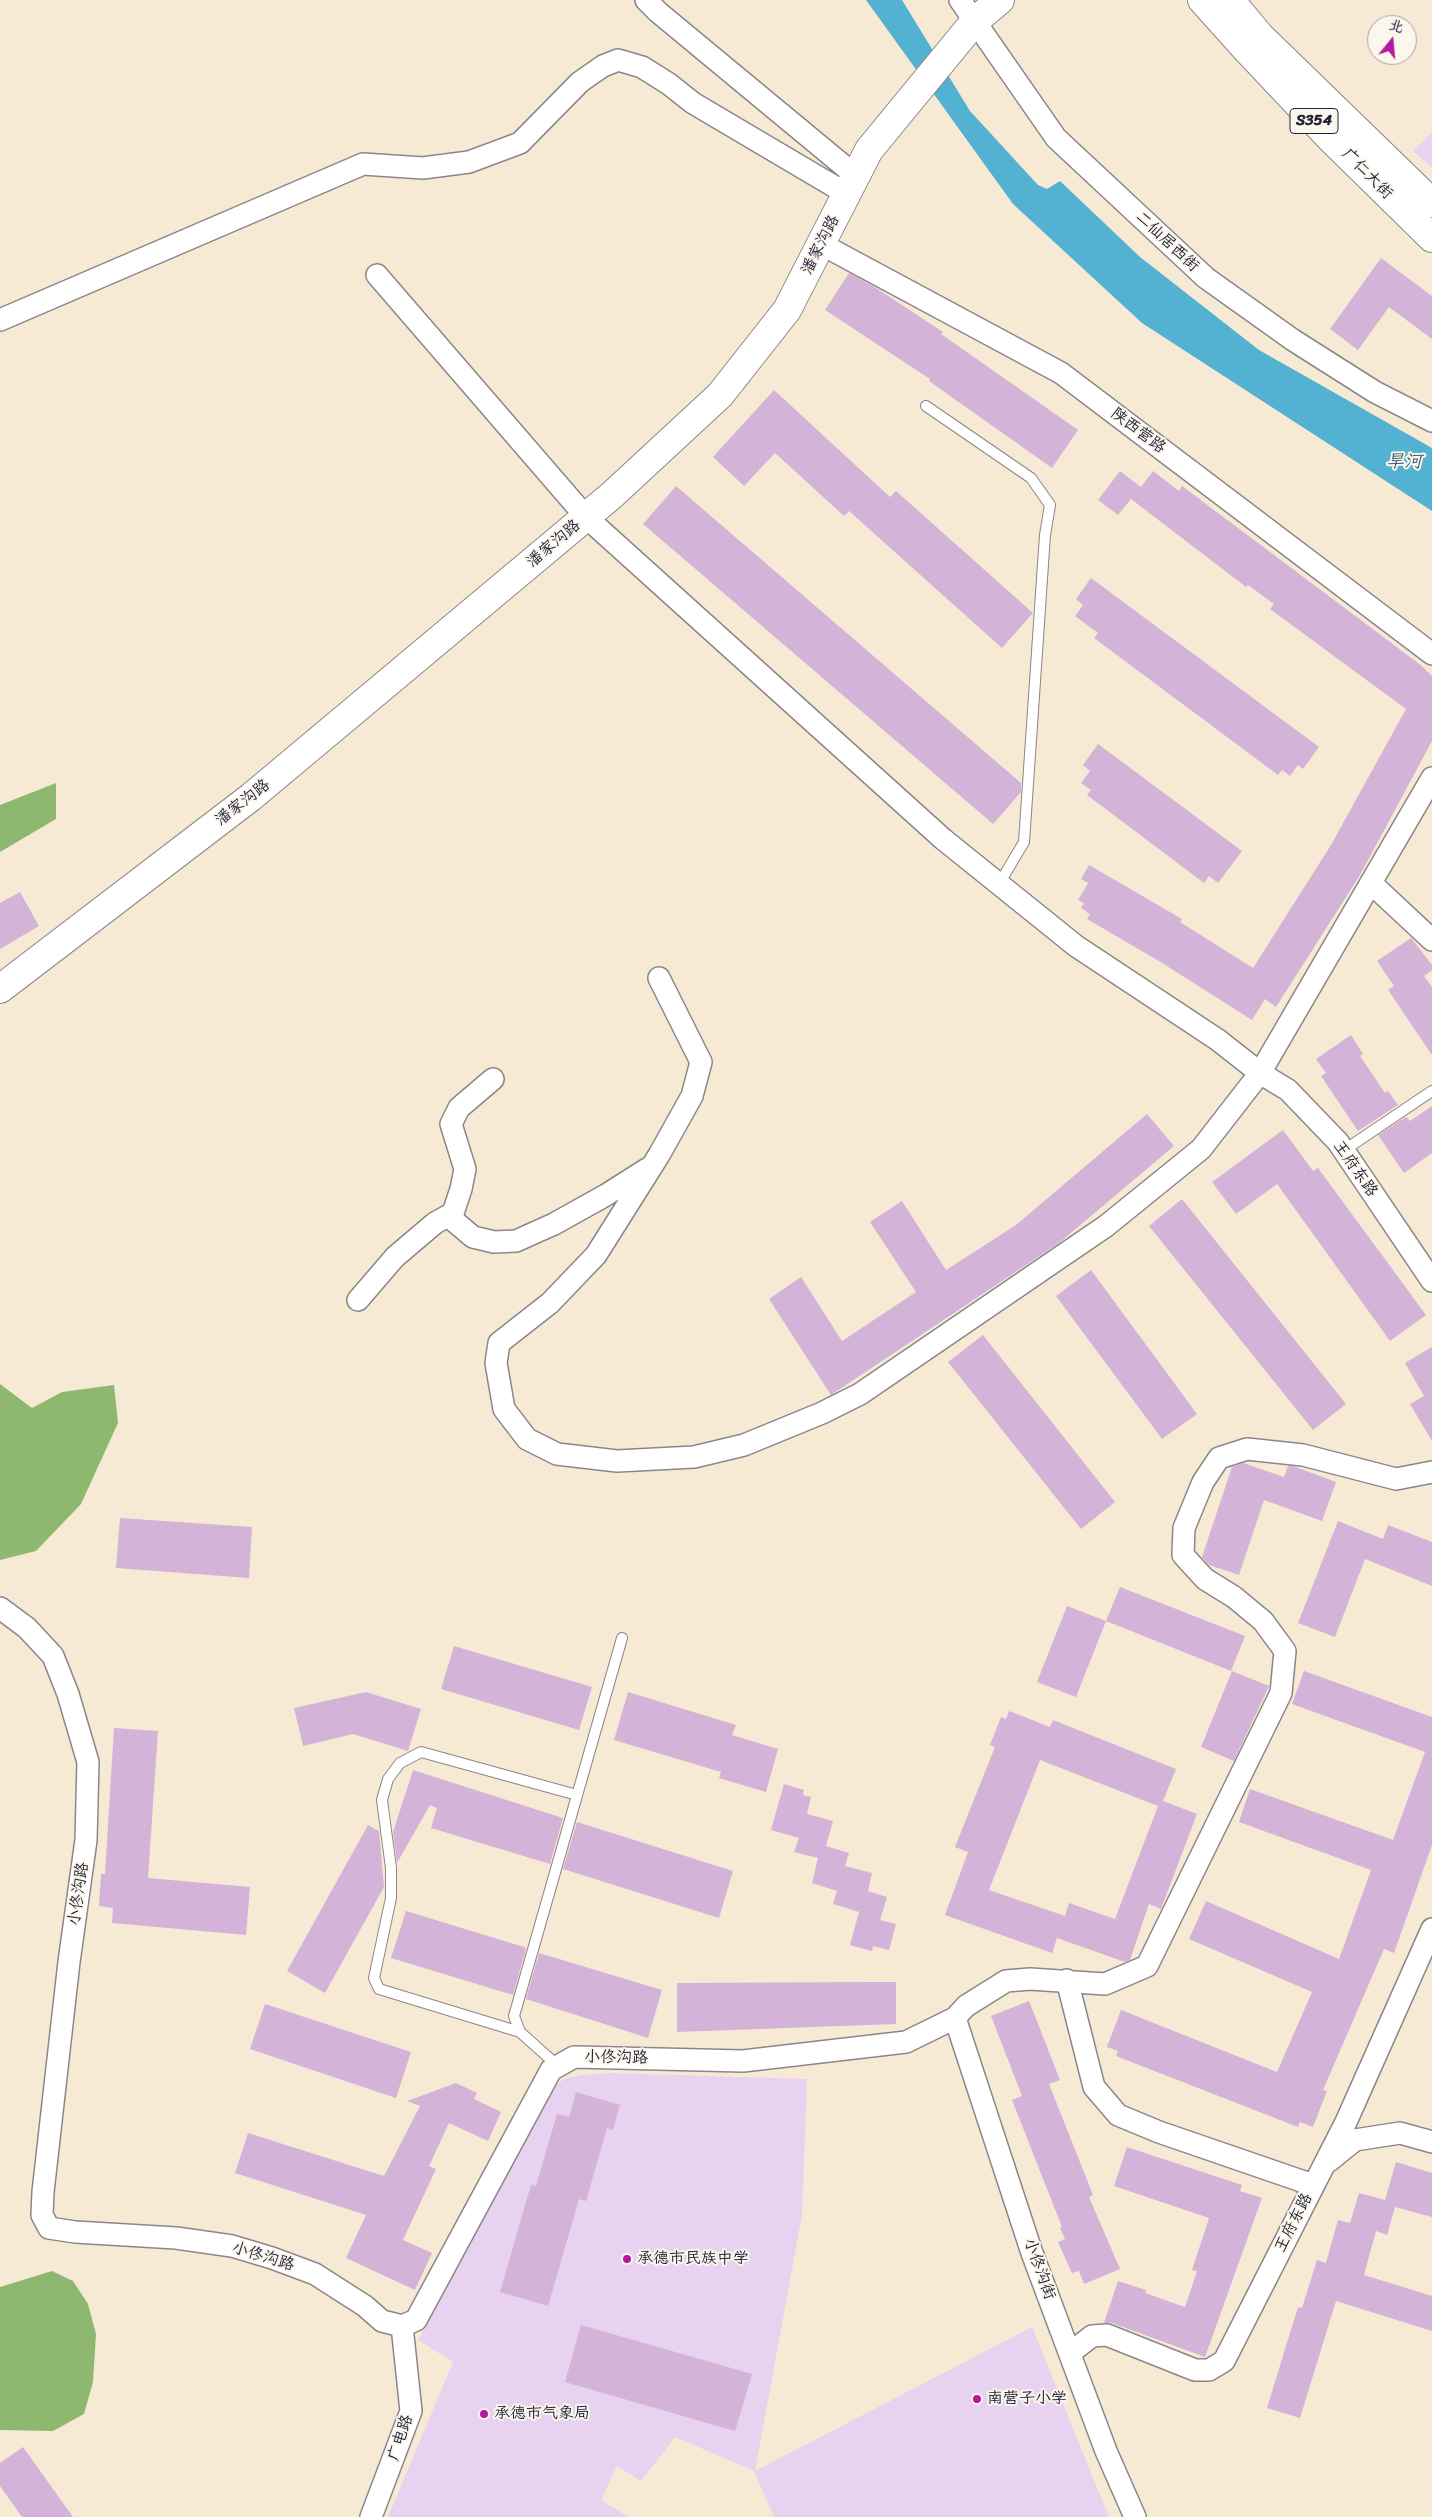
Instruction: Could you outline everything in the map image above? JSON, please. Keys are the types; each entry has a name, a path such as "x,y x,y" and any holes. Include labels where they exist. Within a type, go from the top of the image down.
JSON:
{"street":[{"path":"646,0 852,185"},
{"name":"潘家沟路","path":"0,989 251,797 586,517 720,395 787,310 869,150 958,44 967,11 1000,0"},
{"name":"广仁大街","path":"1202,0 1329,137 1432,238"},
{"name":"广仁大街","path":"1230,0 1260,36 1432,204"},
{"name":"二仙居西街","path":"967,11 1056,138 1206,278 1309,350 1375,392 1432,421"},
{"path":"0,320 363,164 423,168 470,162 520,143 580,82 604,66 618,60 642,66 693,103 852,185"},
{"name":"陕西营路","path":"821,244 1061,373 1432,654"},
{"name":"王府东路","path":"377,275 586,517 943,839 1076,946 1218,1040 1260,1073 1288,1090 1344,1151 1432,1281"},
{"path":"659,978 702,1062 692,1096 653,1165 596,1255 550,1303 499,1343 496,1363 504,1409 527,1439 557,1454 617,1461 694,1457 744,1446 822,1413 860,1394 1106,1226 1201,1149 1260,1073 1372,884 1432,778"},
{"path":"1372,884 1432,940"},
{"path":"493,1079 459,1108 451,1124 465,1169 453,1213 454,1221 473,1237 494,1242 516,1241 554,1224 606,1195 653,1165"},
{"path":"358,1300 395,1257 435,1222 453,1213"},
{"name":"小佟沟路","path":"0,1608 27,1628 53,1656 68,1694 88,1762 86,1840 69,1962 43,2192 42,2215 49,2228 75,2232 176,2238 232,2246 272,2258 314,2274 365,2306 382,2321 402,2326 416,2320 551,2070 574,2057 743,2061 906,2042 955,2018 966,2006 1006,1982 1030,1979 1106,1984 1147,1966 1281,1693 1285,1651 1263,1621 1234,1597 1205,1579 1184,1555 1184,1528 1203,1482 1219,1458 1246,1449 1304,1455 1396,1479 1432,1472"},
{"name":"王府东路","path":"1070,2353 1092,2336 1107,2335 1195,2370 1209,2370 1224,2361 1346,2122 1432,1929"},
{"path":"1067,1980 1094,2087 1118,2115 1168,2135 1313,2185"},
{"name":"小佟沟街","path":"955,2018 1032,2253 1106,2451 1135,2517"},
{"path":"1323,2165 1355,2140 1400,2133 1432,2142"},
{"name":"广电路","path":"371,2517 411,2410 402,2326"}],"lane":[{"path":"926,406 1031,478 1050,505 1045,535 1024,842 999,884"},
{"path":"1344,1151 1432,1091"},
{"path":"520,2032 514,2016 622,1638"},
{"path":"558,2066 520,2032 379,1989 374,1978 391,1898 391,1868 382,1800 388,1779 400,1763 421,1752 577,1796"}],"shaded area":[{"path":"1432,132 1432,168 1413,151"},
{"name":"承德市民族中学","path":"611,2073 807,2079 802,2215 755,2471 1032,2327 1109,2517 774,2517 754,2471 675,2437 641,2481 617,2466 601,2500 629,2517 388,2517 453,2362 418,2340 546,2099 563,2079 582,2075"}],"green space":[{"path":"56,783 56,819 0,852 0,805"},
{"path":"0,1384 32,1408 62,1392 114,1385 118,1423 81,1504 36,1551 0,1560"},
{"path":"52,2271 73,2281 88,2304 96,2334 93,2382 84,2414 53,2431 0,2430 0,2287"}],"water":[{"name":"旱河","path":"866,0 902,0 970,111 1038,185 1047,189 1060,181 1140,257 1259,350 1432,448 1432,511 1142,323 1013,204"}],"building":[{"path":"1381,258 1432,296 1432,339 1389,307 1358,350 1330,329"},
{"path":"849,273 873,286 943,332 941,334 1078,430 1052,468 929,381 930,379 825,310"},
{"path":"774,390 890,497 896,491 1033,613 1002,648 849,511 844,516 775,453 744,486 713,457"},
{"path":"1120,471 1141,487 1153,471 1179,491 1182,486 1422,666 1432,676 1432,741 1360,875 1276,1007 1265,999 1252,1020 1159,961 1087,919 1090,914 1081,908 1084,903 1078,900 1088,883 1081,879 1089,865 1182,919 1180,922 1253,968 1331,845 1406,709 1270,609 1274,604 1248,585 1246,587 1131,499 1118,515 1098,500"},
{"path":"676,486 1021,783 1021,792 993,824 643,524"},
{"path":"1091,578 1319,747 1303,769 1298,765 1290,776 1282,770 1278,775 1094,638 1098,633 1075,616 1083,605 1076,599"},
{"path":"1098,744 1242,851 1218,883 1209,876 1204,883 1087,795 1091,790 1081,783 1090,771 1083,765"},
{"path":"20,892 39,926 0,949 0,903"},
{"path":"1411,938 1432,965 1432,970 1424,976 1432,987 1432,1055 1388,990 1394,986 1377,961"},
{"path":"1351,1035 1363,1054 1360,1056 1385,1093 1388,1091 1398,1105 1358,1131 1321,1076 1326,1073 1316,1059"},
{"path":"1432,1106 1432,1153 1404,1173 1378,1135 1406,1117 1410,1121"},
{"path":"1147,1114 1174,1146 1059,1243 831,1395 769,1299 801,1277 842,1341 916,1292 870,1222 902,1201 946,1270 1016,1225"},
{"path":"1283,1130 1313,1171 1318,1168 1426,1315 1390,1341 1277,1184 1236,1214 1212,1182"},
{"path":"1182,1199 1346,1404 1313,1430 1149,1226"},
{"path":"1091,1270 1197,1414 1162,1439 1056,1296"},
{"path":"983,1335 1115,1502 1081,1529 948,1362"},
{"path":"1432,1347 1432,1441 1410,1404 1424,1396 1405,1363"},
{"path":"1243,1463 1284,1477 1288,1466 1293,1466 1336,1482 1322,1521 1264,1500 1239,1575 1209,1565 1202,1557 1232,1467"},
{"path":"120,1518 252,1527 249,1578 116,1568"},
{"path":"1338,1521 1383,1539 1388,1525 1432,1542 1432,1586 1365,1559 1335,1637 1298,1623"},
{"path":"1120,1587 1245,1636 1231,1671 1106,1621"},
{"path":"1067,1606 1106,1621 1076,1697 1037,1682"},
{"path":"454,1646 592,1687 579,1730 441,1689"},
{"path":"1232,1671 1269,1686 1234,1761 1201,1747"},
{"path":"1304,1671 1432,1717 1432,1845 1394,1953 1384,1949 1323,2090 1327,2091 1313,2127 1300,2122 1298,2127 1116,2056 1118,2051 1107,2047 1121,2010 1277,2072 1312,1992 1189,1939 1206,1901 1339,1959 1371,1870 1239,1822 1250,1789 1393,1840 1425,1752 1292,1704"},
{"path":"366,1692 421,1709 408,1751 353,1734 303,1746 294,1708"},
{"path":"628,1692 736,1725 732,1735 778,1749 766,1792 719,1778 721,1772 614,1740"},
{"path":"1009,1711 1050,1727 1053,1720 1176,1769 1163,1801 1197,1814 1161,1909 1149,1904 1130,1960 1125,1962 1057,1938 1052,1953 945,1915 968,1852 955,1847 995,1747 990,1745 1001,1717 1006,1719","holes":["1040,1760 1158,1806 1115,1919 1069,1903 1065,1916 989,1890"]},
{"path":"114,1728 158,1731 148,1878 250,1887 246,1935 112,1923 113,1908 99,1906 101,1874 105,1874"},
{"path":"413,1770 563,1818 550,1864 431,1828 437,1808 430,1805 397,1863 393,1832"},
{"path":"784,1784 804,1790 803,1795 811,1797 807,1814 833,1821 826,1846 849,1853 845,1866 872,1873 868,1891 887,1897 880,1920 896,1924 889,1950 873,1946 872,1951 850,1945 859,1912 833,1904 837,1891 812,1883 818,1858 794,1852 799,1838 771,1830"},
{"path":"577,1822 733,1871 719,1918 563,1869"},
{"path":"368,1825 379,1831 384,1887 325,1993 287,1971"},
{"path":"406,1911 524,1947 526,1949 513,1995 391,1958"},
{"path":"539,1953 662,1990 648,2038 526,1999"},
{"path":"896,1982 896,2024 677,2032 677,1983"},
{"path":"1029,2001 1060,2080 1049,2084 1093,2195 1089,2197 1120,2269 1084,2284 1079,2271 1072,2273 1058,2242 1065,2239 1060,2228 1062,2227 1012,2100 1022,2096 991,2016"},
{"path":"265,2004 411,2052 396,2098 250,2049"},
{"path":"456,2083 477,2093 474,2099 501,2112 488,2141 449,2123 429,2166 436,2169 403,2240 432,2253 415,2290 346,2258 366,2215 235,2173 248,2133 384,2176 420,2106 407,2101"},
{"path":"576,2092 620,2105 613,2130 607,2128 586,2201 579,2199 548,2306 500,2292 531,2185 536,2186 557,2114 569,2117"},
{"path":"1127,2147 1242,2185 1240,2191 1262,2198 1205,2357 1112,2323 1104,2323 1118,2281 1146,2290 1145,2293 1185,2307 1197,2271 1192,2270 1209,2218 1114,2186"},
{"path":"1396,2162 1432,2173 1432,2217 1395,2207 1387,2235 1376,2231 1364,2275 1432,2296 1432,2331 1336,2301 1300,2418 1267,2408 1298,2307 1302,2308 1317,2260 1326,2263 1338,2220 1350,2223 1359,2193 1385,2200"},
{"path":"581,2325 752,2374 735,2431 565,2382"},
{"path":"23,2447 73,2517 22,2517 0,2486 0,2463"}],"place":[{"name":"承德市民族中学","path":"627,2259"},
{"name":"南营子小学","path":"977,2399"},
{"name":"承德市气象局","path":"484,2414"}]}
